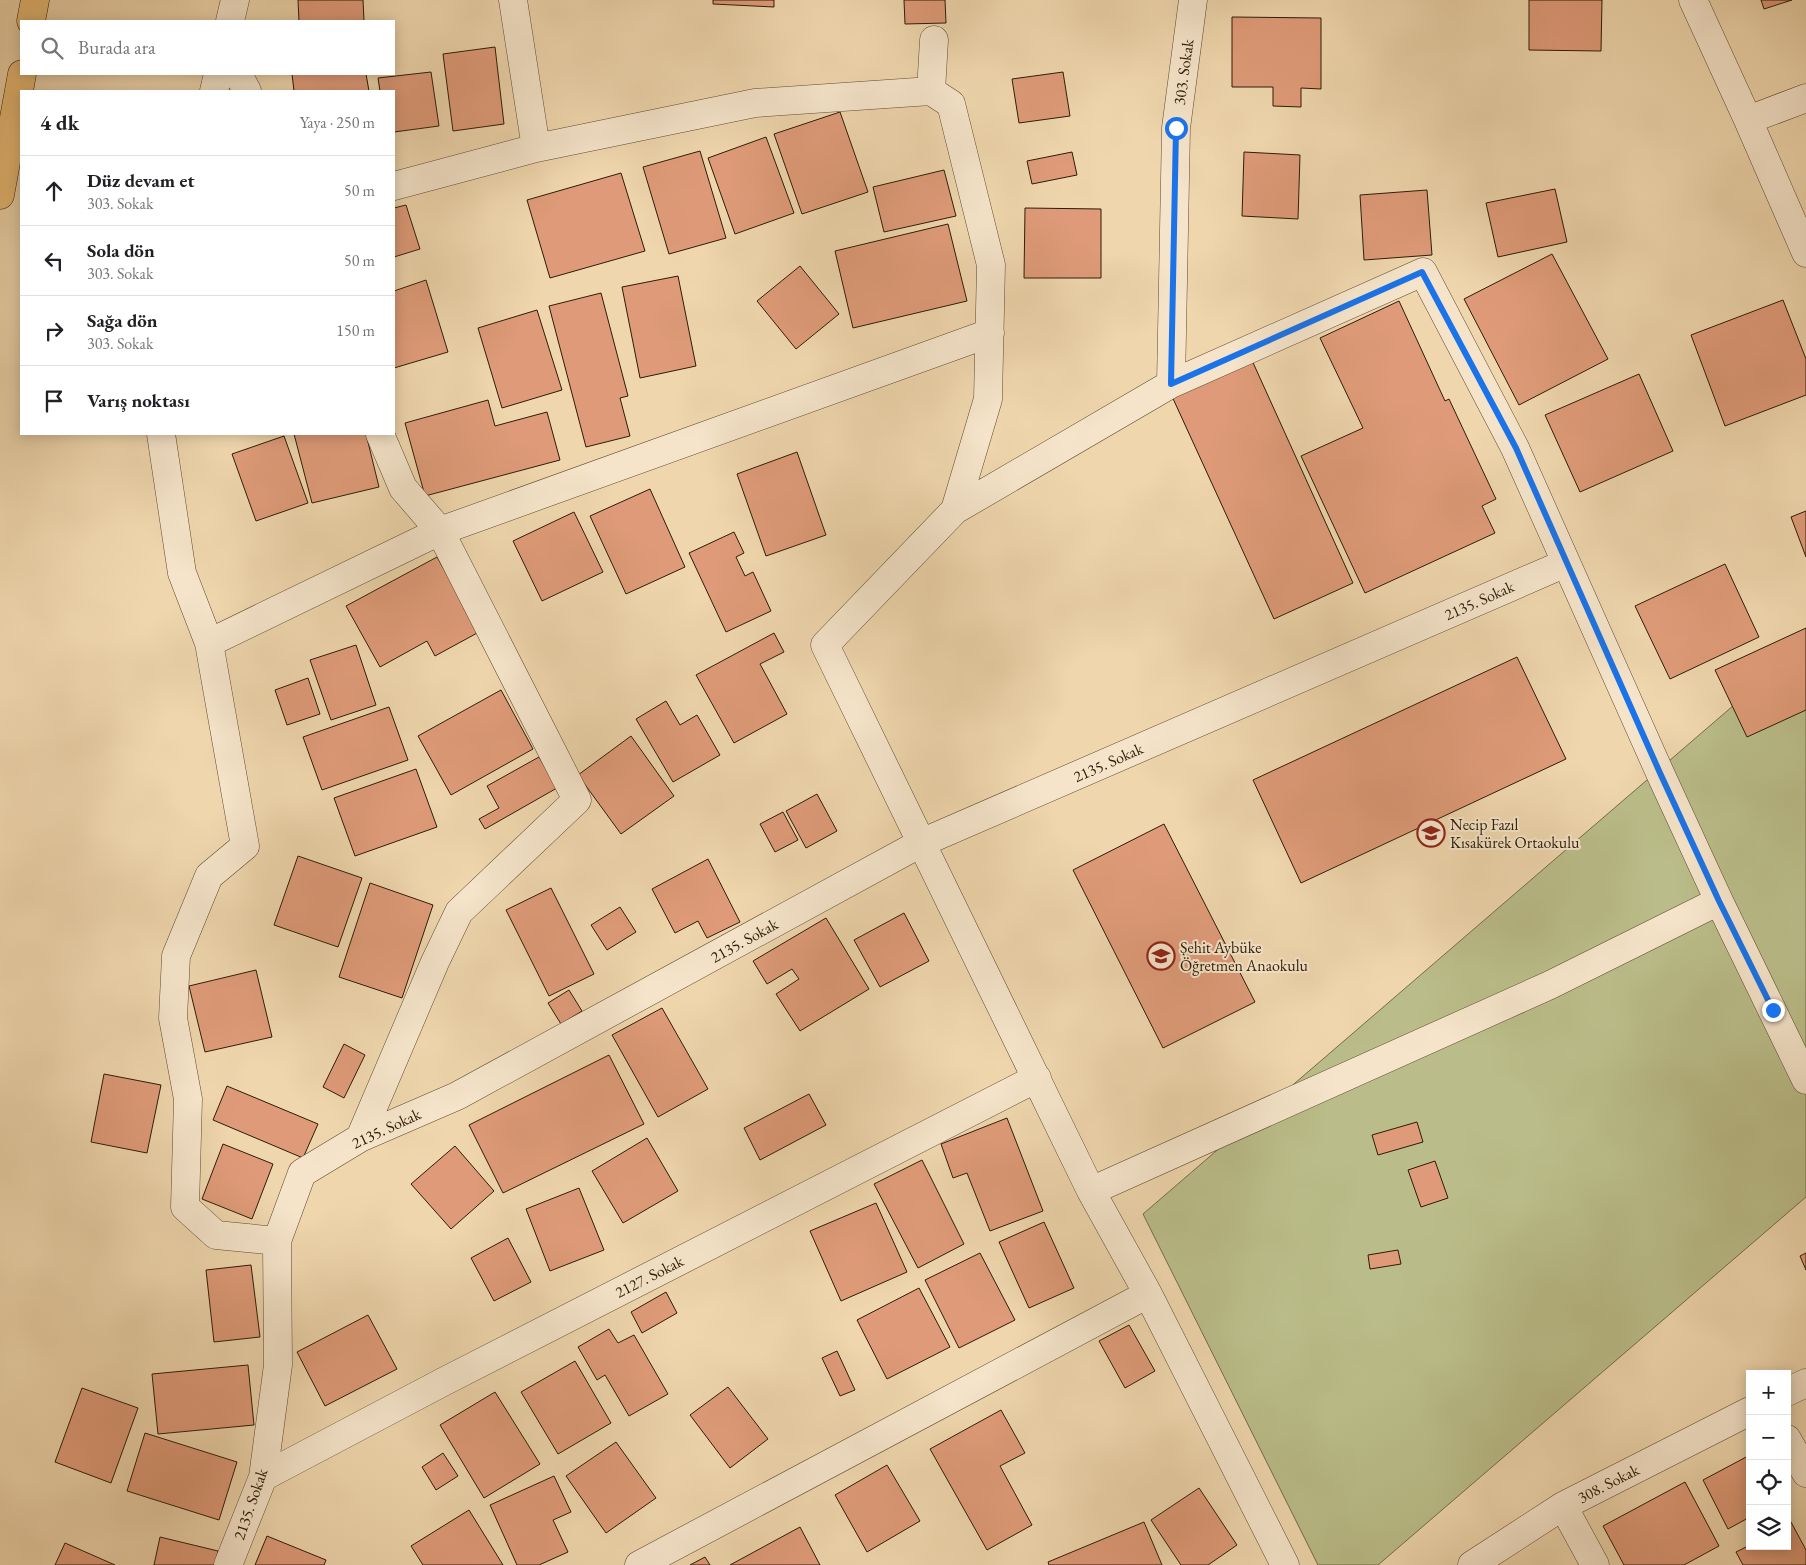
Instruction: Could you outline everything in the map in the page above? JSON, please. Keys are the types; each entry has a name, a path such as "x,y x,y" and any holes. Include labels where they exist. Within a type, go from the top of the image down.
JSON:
{"highway":[{"path":"31,20 35,0"},
{"path":"0,195 22,75"}],"street":[{"path":"230,20 235,0"},
{"path":"513,0 536,148"},
{"name":"303. Sokak","path":"1171,384 1176,128 1193,0"},
{"path":"1693,0 1806,254"},
{"path":"932,91 934,40"},
{"path":"214,90 218,75"},
{"path":"239,75 246,90"},
{"path":"395,186 536,148 755,103 932,91 951,104 991,265 988,399 955,510"},
{"path":"1748,120 1806,98"},
{"path":"1285,1565 1148,1294 1091,1191 825,645 955,510 1171,384 1422,272 1516,448 1719,901 1806,1080"},
{"path":"209,642 440,531 990,334"},
{"path":"161,435 182,573 209,642 245,846 209,876 176,956 173,1018 188,1099 185,1207 216,1235 277,1241"},
{"path":"360,1138 458,912 577,800 440,531 403,488 380,435"},
{"name":"2135. Sokak","path":"228,1565 263,1477 278,1365 277,1241 302,1173 360,1138 457,1096 921,843 1566,562"},
{"path":"1091,1191 1550,985 1719,901"},
{"name":"2127. Sokak","path":"263,1477 452,1377 1037,1078"},
{"path":"639,1565 1148,1294"},
{"path":"1791,1390 1806,1382"},
{"name":"308. Sokak","path":"1472,1565 1563,1506 1746,1413"},
{"path":"1791,1446 1806,1473"},
{"path":"1563,1506 1595,1565"}],"green space":[{"path":"1806,643 1806,1197 1378,1565 1318,1565 1143,1214"}],"building":[{"path":"298,0 363,0 364,20 299,20"},
{"path":"713,0 774,0 774,7 713,4"},
{"path":"904,0 945,0 946,23 905,24"},
{"path":"1529,0 1602,0 1601,51 1529,50"},
{"path":"1761,0 1792,0 1764,9"},
{"path":"1232,17 1321,18 1321,89 1301,88 1301,107 1273,106 1273,87 1232,87"},
{"path":"495,47 504,124 453,131 443,54"},
{"path":"431,72 439,126 395,132 395,90 380,90 378,78"},
{"path":"1063,72 1070,116 1019,123 1012,79"},
{"path":"292,75 366,75 369,90 294,90"},
{"path":"840,112 868,192 802,214 774,134"},
{"path":"766,137 794,213 735,234 708,158"},
{"path":"700,151 726,238 669,254 643,167"},
{"path":"1072,152 1077,175 1032,184 1027,161"},
{"path":"1244,152 1300,155 1298,219 1242,216"},
{"path":"944,170 956,216 884,232 873,187"},
{"path":"621,173 645,251 550,278 527,200"},
{"path":"1555,189 1567,242 1498,257 1486,203"},
{"path":"1427,190 1432,255 1364,260 1360,195"},
{"path":"406,205 420,249 395,257 395,208"},
{"path":"1025,208 1101,209 1101,278 1024,278"},
{"path":"948,224 967,301 853,328 835,251"},
{"path":"1552,254 1608,359 1519,405 1464,299"},
{"path":"800,266 839,314 796,349 757,301"},
{"path":"678,276 696,366 640,378 622,287"},
{"path":"426,280 448,352 395,368 395,291"},
{"path":"601,293 628,396 620,398 630,436 586,447 549,306"},
{"path":"1783,300 1806,359 1806,395 1725,426 1691,335"},
{"path":"1399,301 1445,401 1449,399 1496,499 1482,506 1495,533 1365,593 1301,456 1363,428 1320,338"},
{"path":"537,310 562,390 502,408 478,328"},
{"path":"1250,356 1353,583 1274,619 1170,392"},
{"path":"1639,374 1673,451 1580,492 1545,415"},
{"path":"488,400 495,426 547,412 560,460 425,496 405,423"},
{"path":"294,435 366,435 379,487 312,503"},
{"path":"284,436 308,503 256,521 232,454"},
{"path":"797,452 826,535 766,556 737,474"},
{"path":"650,489 685,567 626,594 590,516"},
{"path":"1806,511 1806,557 1791,517"},
{"path":"574,512 603,572 542,601 513,541"},
{"path":"734,532 744,553 736,557 745,576 753,572 771,611 726,632 689,553"},
{"path":"437,557 479,632 435,656 427,641 380,667 346,606"},
{"path":"1725,564 1759,637 1670,679 1635,606"},
{"path":"1806,628 1806,710 1747,737 1715,670"},
{"path":"774,633 784,652 760,664 787,714 734,743 696,675"},
{"path":"356,645 376,705 331,720 310,660"},
{"path":"1517,657 1566,759 1301,883 1253,780"},
{"path":"308,678 320,714 287,725 275,690"},
{"path":"501,690 533,749 451,795 418,736"},
{"path":"666,701 680,725 697,715 720,755 673,782 636,719"},
{"path":"389,707 408,760 322,790 303,737"},
{"path":"631,736 674,796 621,834 578,775"},
{"path":"539,757 557,788 485,829 479,819 499,808 487,786"},
{"path":"416,769 437,827 355,856 334,798"},
{"path":"817,794 837,831 806,848 786,811"},
{"path":"783,812 798,840 775,852 760,824"},
{"path":"1164,824 1255,1002 1163,1048 1073,870"},
{"path":"298,856 362,878 338,947 274,925"},
{"path":"708,859 740,922 707,938 698,921 675,933 652,889"},
{"path":"370,883 433,905 402,998 339,977"},
{"path":"551,888 594,974 549,996 506,910"},
{"path":"620,907 636,932 607,950 591,925"},
{"path":"904,913 929,961 880,987 854,940"},
{"path":"826,918 869,989 800,1031 776,994 799,979 792,969 767,984 753,961"},
{"path":"256,970 272,1037 205,1052 189,986"},
{"path":"569,990 582,1011 561,1024 548,1003"},
{"path":"662,1008 708,1089 658,1117 612,1035"},
{"path":"344,1044 365,1055 344,1098 323,1087"},
{"path":"609,1055 644,1124 503,1193 469,1125"},
{"path":"104,1074 161,1085 147,1153 91,1142"},
{"path":"227,1086 318,1124 303,1158 213,1120"},
{"path":"809,1094 826,1125 760,1160 744,1128"},
{"path":"1007,1118 1043,1211 990,1231 967,1173 953,1178 941,1144"},
{"path":"1417,1122 1423,1142 1378,1155 1372,1135"},
{"path":"647,1138 678,1191 623,1223 592,1171"},
{"path":"223,1144 273,1164 252,1219 202,1199"},
{"path":"455,1146 494,1191 451,1229 411,1184"},
{"path":"922,1160 964,1244 918,1268 874,1184"},
{"path":"1435,1161 1448,1198 1421,1207 1408,1170"},
{"path":"579,1188 604,1250 550,1271 526,1209"},
{"path":"876,1203 907,1272 841,1301 810,1231"},
{"path":"1044,1222 1074,1288 1029,1308 999,1242"},
{"path":"508,1238 531,1282 494,1301 471,1258"},
{"path":"1398,1250 1401,1264 1370,1269 1368,1255"},
{"path":"980,1253 1015,1320 959,1348 925,1280"},
{"path":"1806,1253 1806,1270 1800,1256"},
{"path":"251,1265 260,1337 214,1342 206,1270"},
{"path":"919,1288 950,1347 887,1379 857,1320"},
{"path":"666,1292 677,1313 642,1333 631,1312"},
{"path":"368,1315 397,1369 325,1406 297,1352"},
{"path":"1129,1325 1155,1371 1125,1388 1099,1341"},
{"path":"609,1329 618,1343 634,1335 668,1394 629,1416 605,1375 597,1380 578,1347"},
{"path":"837,1351 855,1390 840,1396 822,1358"},
{"path":"575,1361 611,1423 558,1454 521,1392"},
{"path":"248,1365 254,1425 158,1434 152,1374"},
{"path":"728,1387 768,1439 730,1468 690,1415"},
{"path":"82,1388 138,1408 111,1483 55,1462"},
{"path":"495,1392 540,1464 484,1498 440,1425"},
{"path":"1001,1410 1025,1453 1000,1466 1032,1525 987,1550 930,1449"},
{"path":"145,1433 237,1462 219,1520 127,1491"},
{"path":"616,1442 656,1498 606,1533 566,1476"},
{"path":"443,1453 458,1476 436,1490 422,1467"},
{"path":"1746,1457 1746,1519 1728,1529 1703,1480"},
{"path":"887,1465 920,1521 867,1552 835,1495"},
{"path":"554,1476 571,1512 553,1520 568,1552 539,1565 517,1565 490,1505"},
{"path":"1685,1482 1719,1546 1684,1565 1624,1565 1603,1526"},
{"path":"1199,1488 1237,1545 1208,1565 1181,1565 1151,1520"},
{"path":"469,1510 503,1565 423,1565 411,1546"},
{"path":"1144,1522 1162,1565 1049,1565 1048,1562"},
{"path":"1791,1522 1806,1550 1806,1565 1743,1565 1736,1552 1746,1547 1746,1550 1791,1550"},
{"path":"800,1527 820,1565 730,1565"},
{"path":"267,1536 326,1560 324,1565 255,1565"},
{"path":"160,1537 218,1551 215,1565 154,1565"},
{"path":"65,1543 115,1565 55,1565"},
{"path":"705,1557 710,1565 690,1565"}],"place":[{"name":"Necip Fazıl Kısakürek Ortaokulu","path":"1431,833"},
{"name":"Şehit Aybüke Öğretmen Anaokulu","path":"1161,956"}],"route":[{"path":"1176,128 1171,384 1422,272 1516,448 1660,773 1719,901 1773,1010"}]}
